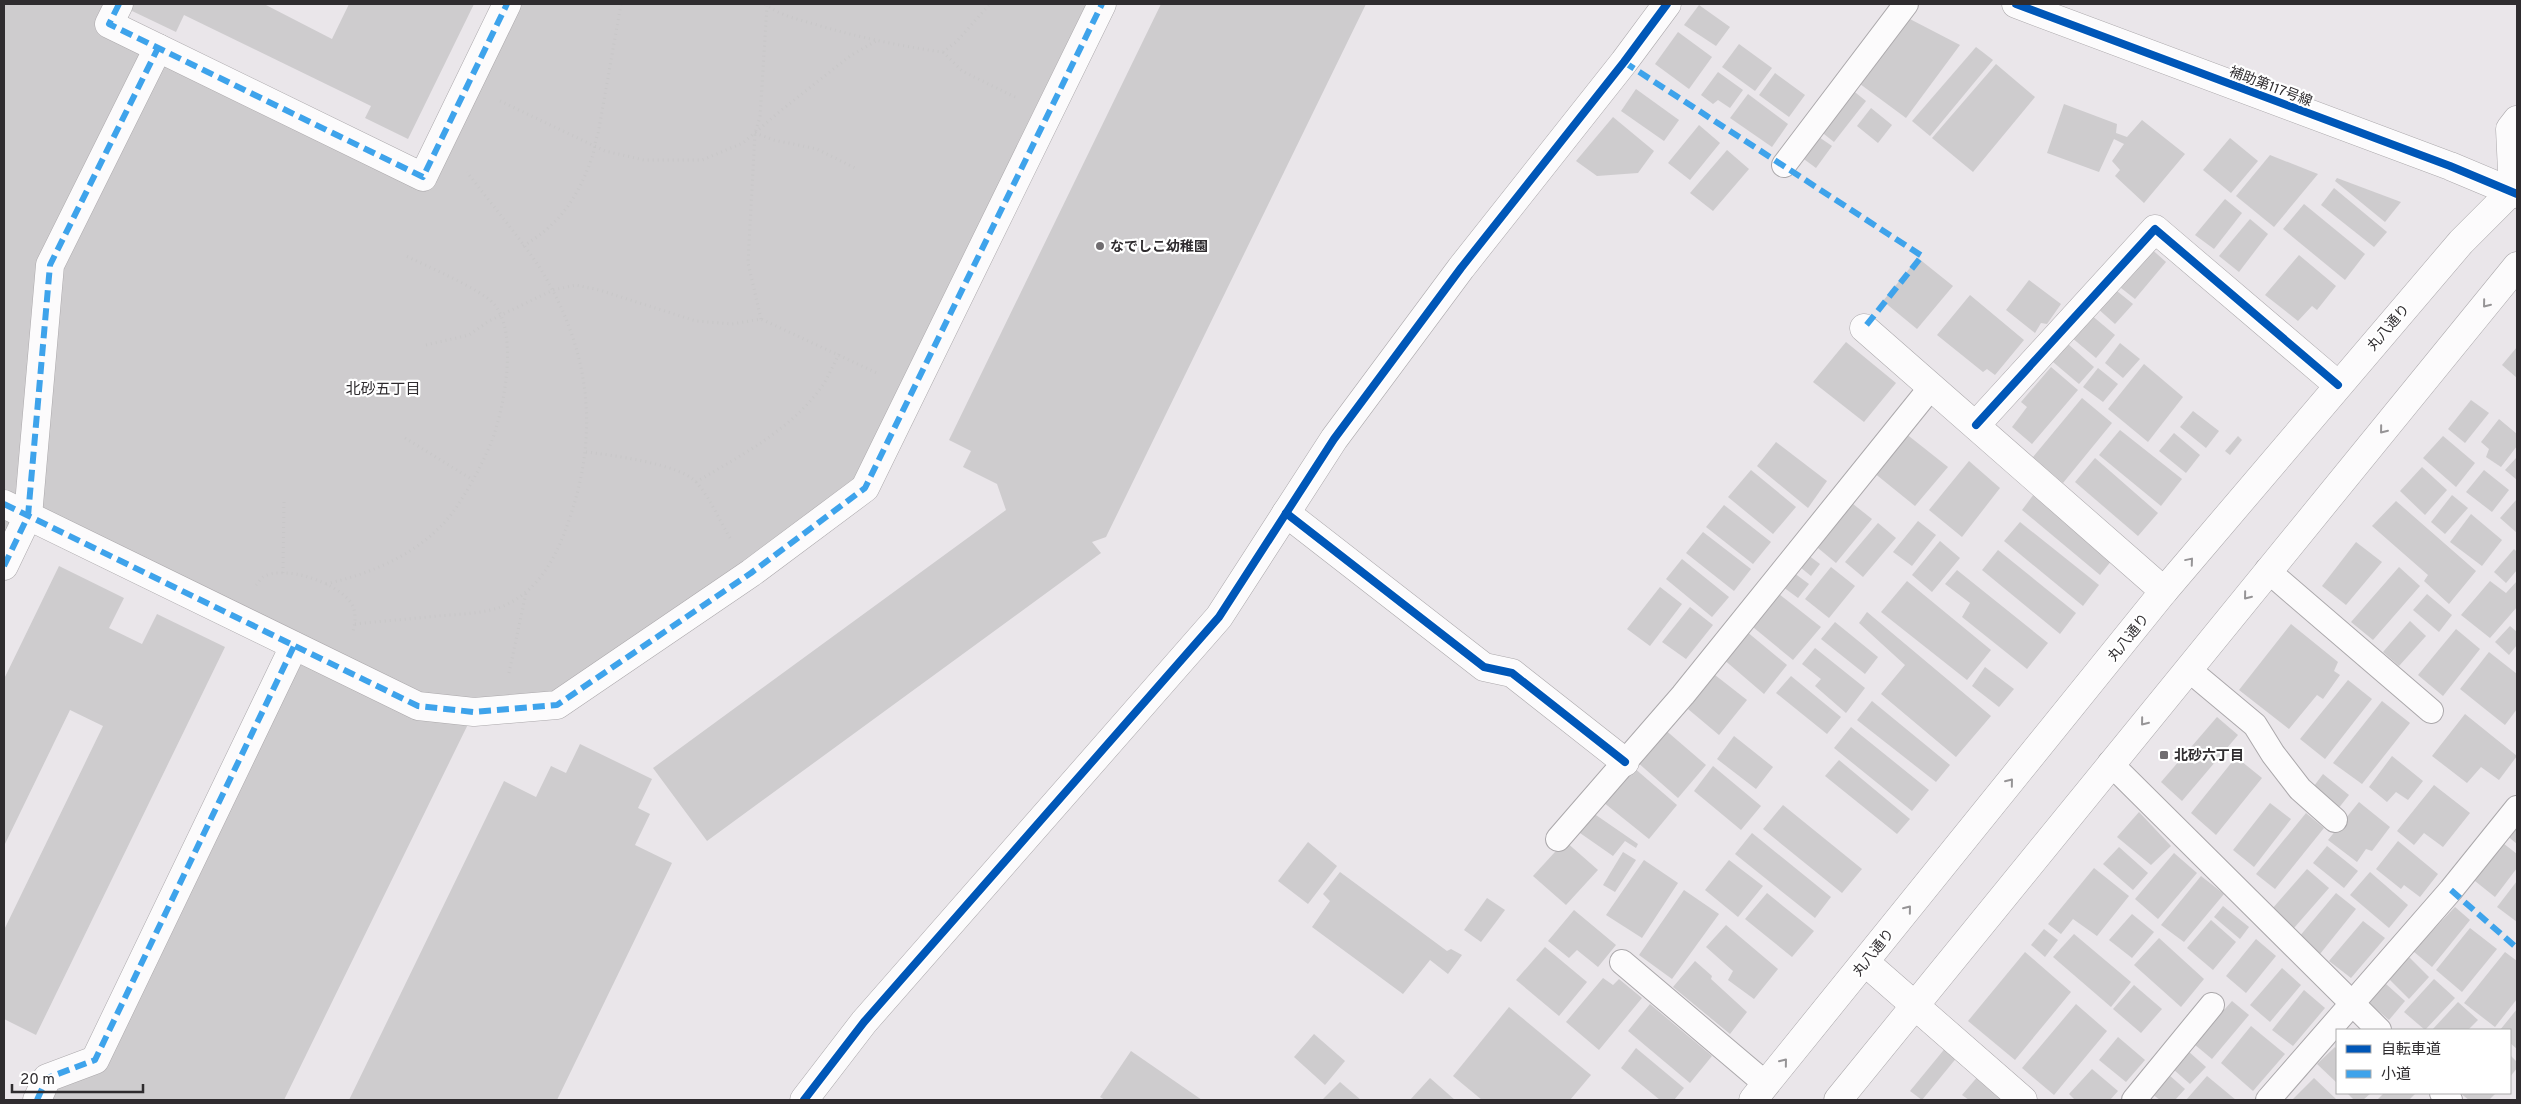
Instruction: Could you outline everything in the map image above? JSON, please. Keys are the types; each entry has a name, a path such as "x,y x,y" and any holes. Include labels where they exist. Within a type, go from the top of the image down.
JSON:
{"street":[{"path":"119,4 109,24 422,176 507,4"},
{"path":"4,504 418,706 474,712 557,705 752,573 865,488 1102,4"},
{"path":"804,1100 876,1008 1219,617 1334,440 1450,284 1624,62 1667,4"},
{"name":"補助第117号線","path":"2016,4 2516,191"},
{"path":"4,566 28,516 50,265 158,48"},
{"path":"2516,191 2510,129 2517,120"},
{"name":"丸八通り","path":"1760,1092 2164,591 2461,242 2516,191"},
{"path":"1976,425 2155,229 2338,385"},
{"path":"1838,1100 2110,763 2517,266"},
{"path":"1864,328 2164,591"},
{"path":"1286,513 1484,667 1512,673 1625,762"},
{"path":"36,1100 47,1078 95,1060 294,646"},
{"path":"1865,962 2023,1100"}],"lane":[{"path":"1784,165 1906,4"},
{"path":"1558,838 1683,695 1932,386"},
{"path":"2268,570 2431,711"},
{"path":"2188,669 2255,725 2272,754 2300,789 2335,820"},
{"path":"2110,763 2378,1029"},
{"path":"2268,1100 2351,1002 2451,890 2517,808"},
{"path":"1622,962 1760,1092"},
{"path":"2134,1100 2212,1005"}],"path":[{"path":"522,246 554,224 567,208 592,158 592,146 598,134 621,4"},
{"path":"943,52 956,42 990,4"},
{"path":"761,319 748,263 755,133 760,117 766,5 785,15 876,41 943,52 962,71 1049,113"},
{"path":"467,85 605,151 644,160 702,160 744,144 850,56 876,41"},
{"path":"755,133 774,140 817,148 857,169"},
{"path":"355,624 478,613 506,605 526,593 541,578 564,536 578,494 586,452 588,416 581,366 566,316 553,290 441,138"},
{"path":"326,584 359,576 413,550 442,526 474,480 491,442 504,387 508,342 501,316 493,303 481,294 404,255"},
{"path":"426,345 469,335 501,316 553,290 576,285 599,290 696,321 732,324 761,319 913,390"},
{"path":"696,482 765,441 796,417 824,384 838,354"},
{"path":"405,438 474,480"},
{"path":"586,452 607,454 666,467 696,482 752,573"},
{"path":"283,573 284,498"},
{"path":"236,617 247,594 264,576 283,573 306,576 326,584 351,602 356,618 352,638 338,667"},
{"path":"500,709 526,593"}],"building":[{"path":"4,4 119,4 109,24 423,177 507,4 1102,4 865,488 557,705 474,712 284,1100 37,1100 95,1060 294,646 28,516 4,566"},
{"path":"134,4 264,4 332,39 349,4 474,4 408,139 365,118 371,106 184,15 176,32 130,10"},
{"path":"1161,4 1366,4 1106,537 1092,542 1101,553 707,841 653,768 1006,510 997,484 963,467 971,451 949,440"},
{"path":"1699,5 1730,27 1716,46 1684,25"},
{"path":"1906,17 1960,45 1906,118 1856,81"},
{"path":"1678,32 1712,57 1689,89 1655,64"},
{"path":"1739,44 1772,68 1755,91 1722,67"},
{"path":"1976,47 1993,60 1930,136 1912,121"},
{"path":"1996,64 2035,97 1973,172 1932,138"},
{"path":"1718,72 1743,90 1730,108 1718,100 1713,104 1701,95"},
{"path":"1775,73 1805,95 1789,117 1759,95"},
{"path":"1636,89 1679,120 1664,141 1621,111"},
{"path":"1851,89 1866,101 1834,142 1819,130"},
{"path":"1748,94 1788,124 1772,147 1730,118"},
{"path":"2064,104 2117,124 2116,133 2127,137 2142,120 2185,154 2144,203 2115,176 2120,170 2112,161 2124,144 2114,139 2099,172 2047,153"},
{"path":"1871,108 1892,125 1878,143 1857,126"},
{"path":"1613,117 1654,151 1638,173 1597,176 1576,161"},
{"path":"1699,125 1720,143 1690,180 1668,163"},
{"path":"1813,133 1832,146 1816,168 1797,154"},
{"path":"2230,138 2258,161 2231,193 2203,170"},
{"path":"1727,150 1749,169 1713,211 1690,193"},
{"path":"2270,155 2318,174 2274,227 2236,196"},
{"path":"2337,178 2401,202 2385,222 2335,181"},
{"path":"2334,188 2387,232 2374,247 2321,205"},
{"path":"2225,199 2242,213 2214,249 2195,235"},
{"path":"2304,204 2365,254 2345,280 2283,229"},
{"path":"2250,219 2268,234 2239,272 2219,256"},
{"path":"2148,246 2166,262 2135,299 2116,284"},
{"path":"2299,255 2336,286 2317,310 2312,306 2298,321 2265,295"},
{"path":"1918,258 1953,286 1917,329 1883,301"},
{"path":"2029,280 2061,304 2047,324 2041,323 2035,333 2006,310"},
{"path":"2112,287 2133,304 2115,324 2096,307"},
{"path":"1970,295 2024,340 1995,375 1987,369 1983,372 1937,335"},
{"path":"2090,314 2115,335 2096,358 2071,337"},
{"path":"1846,342 1896,383 1864,422 1813,382"},
{"path":"2120,343 2140,359 2123,378 2105,363"},
{"path":"2068,344 2094,367 2079,384 2053,362"},
{"path":"2517,347 2517,378 2502,365"},
{"path":"2144,364 2183,397 2148,442 2108,409"},
{"path":"2051,367 2078,390 2032,444 2012,427 2027,407 2021,402"},
{"path":"2098,368 2118,384 2103,402 2083,387"},
{"path":"2082,398 2112,423 2063,483 2033,457"},
{"path":"2471,400 2489,413 2465,443 2448,429"},
{"path":"2193,411 2219,431 2206,448 2180,427"},
{"path":"2499,419 2517,434 2517,446 2501,467 2486,457 2489,449 2481,442"},
{"path":"2120,430 2182,479 2161,506 2099,455"},
{"path":"1905,433 1948,467 1915,506 1873,472"},
{"path":"2174,433 2200,455 2186,473 2159,451"},
{"path":"2238,436 2242,440 2230,455 2225,451"},
{"path":"2443,436 2475,463 2456,487 2423,458"},
{"path":"1776,442 1827,481 1808,508 1757,466"},
{"path":"2517,457 2517,480 2505,470"},
{"path":"2095,458 2158,513 2138,536 2075,482"},
{"path":"1969,461 2000,488 1962,537 1929,510"},
{"path":"2422,467 2447,490 2425,515 2400,491"},
{"path":"1751,470 1796,507 1773,534 1728,497"},
{"path":"2484,470 2509,490 2492,512 2466,492"},
{"path":"2034,494 2112,560 2100,575 2022,510"},
{"path":"2452,495 2468,508 2445,534 2431,522"},
{"path":"2517,499 2517,533 2500,518"},
{"path":"1848,500 1872,519 1836,563 1812,543"},
{"path":"2396,501 2476,571 2449,604 2424,581 2428,575 2372,526"},
{"path":"1724,505 1771,542 1753,564 1706,527"},
{"path":"2471,514 2502,540 2482,566 2450,542"},
{"path":"1918,521 1936,535 1912,566 1893,552"},
{"path":"2020,522 2099,585 2083,606 2004,541"},
{"path":"1878,523 1896,538 1863,577 1845,562"},
{"path":"1703,532 1751,569 1734,591 1686,553"},
{"path":"1940,541 1960,558 1932,592 1912,575"},
{"path":"2356,542 2382,562 2346,605 2322,586"},
{"path":"2514,549 2517,552 2517,570 2506,583 2494,572"},
{"path":"1998,550 2076,613 2060,634 1982,570"},
{"path":"1804,552 1820,564 1811,576 1795,563"},
{"path":"1682,559 1729,597 1712,617 1666,579"},
{"path":"59,566 124,598 109,628 142,644 157,614 225,647 36,1035 4,1019 4,930 103,726 70,710 4,846 4,679"},
{"path":"1831,567 1855,586 1829,618 1805,599"},
{"path":"2399,567 2420,586 2373,640 2351,622"},
{"path":"1790,570 1809,584 1798,598 1779,584"},
{"path":"1957,570 2048,643 2027,669 1962,617 1970,603 1945,584"},
{"path":"1907,581 1991,650 1967,680 1881,612"},
{"path":"2490,581 2506,593 2517,581 2517,607 2490,638 2461,615"},
{"path":"1660,587 1682,604 1650,646 1627,629"},
{"path":"1774,590 1821,627 1793,660 1748,623"},
{"path":"2427,594 2452,615 2439,632 2413,610"},
{"path":"1690,607 1713,625 1686,659 1662,642"},
{"path":"1867,612 1991,716 1956,757 1881,694 1905,665 1859,623"},
{"path":"2410,621 2426,636 2399,666 2383,652"},
{"path":"1835,622 1878,657 1865,674 1821,639"},
{"path":"2291,624 2338,662 2334,671 2340,675 2323,699 2317,695 2289,729 2239,690"},
{"path":"2510,626 2517,632 2517,645 2509,655 2495,642"},
{"path":"2456,629 2480,649 2443,696 2418,675"},
{"path":"1746,631 1787,665 1764,694 1722,658"},
{"path":"1815,648 1865,688 1846,713 1815,686 1821,679 1802,664"},
{"path":"2489,652 2517,674 2517,709 2505,725 2460,689"},
{"path":"1985,667 2014,689 1999,707 1972,686"},
{"path":"1715,675 1747,700 1719,735 1688,709"},
{"path":"1791,676 1841,717 1827,734 1776,693"},
{"path":"2348,680 2372,699 2325,759 2300,739"},
{"path":"1872,701 1950,765 1936,782 1857,720"},
{"path":"2382,701 2410,723 2362,784 2333,763"},
{"path":"2465,714 2517,756 2499,780 2481,767 2467,783 2432,756"},
{"path":"2217,717 2238,735 2182,801 2161,782"},
{"path":"1851,727 1929,790 1912,811 1834,748"},
{"path":"1663,728 1706,765 1678,798 1636,761"},
{"path":"1734,736 1773,767 1756,789 1717,759"},
{"path":"580,744 652,779 638,808 650,814 635,845 672,863 557,1100 349,1100 504,781 536,797 551,766 566,773"},
{"path":"2392,756 2423,781 2408,800 2396,792 2387,802 2369,787"},
{"path":"2236,757 2262,778 2216,835 2191,813"},
{"path":"1839,760 1910,819 1897,834 1825,776"},
{"path":"1713,766 1761,806 1741,830 1694,791"},
{"path":"1633,767 1677,805 1649,839 1603,802"},
{"path":"2323,774 2349,795 2334,814 2308,794"},
{"path":"2434,785 2470,813 2443,847 2424,833 2414,845 2397,831"},
{"path":"2359,802 2390,827 2372,851 2366,849 2357,862 2328,840"},
{"path":"2270,803 2291,819 2254,867 2233,850"},
{"path":"1783,805 1862,869 1842,893 1763,829"},
{"path":"2139,812 2171,846 2151,865 2117,837"},
{"path":"1593,813 1638,844 1636,848 1625,841 1613,856 1580,833"},
{"path":"2306,813 2324,828 2275,889 2256,874"},
{"path":"2517,823 2517,844 2505,834"},
{"path":"1752,833 1831,897 1815,918 1735,854"},
{"path":"2499,840 2517,854 2517,868 2495,897 2470,877"},
{"path":"1565,841 1598,870 1566,905 1533,876"},
{"path":"2398,841 2438,874 2420,897 2404,885 2401,889 2376,869"},
{"path":"1308,842 1337,866 1308,904 1278,881"},
{"path":"2327,846 2358,871 2344,888 2313,863"},
{"path":"2119,847 2148,873 2133,890 2103,864"},
{"path":"1623,852 1636,860 1615,892 1603,885"},
{"path":"2174,853 2197,873 2158,919 2135,899"},
{"path":"1644,860 1678,883 1642,938 1606,915"},
{"path":"1729,860 1763,886 1738,917 1705,890"},
{"path":"2094,868 2129,896 2097,936 2073,919 2061,934 2048,924"},
{"path":"2307,869 2329,888 2294,928 2272,909"},
{"path":"1340,872 1447,951 1451,949 1462,955 1448,974 1430,960 1403,994 1312,927 1330,901 1323,894"},
{"path":"2370,872 2408,905 2389,928 2350,895"},
{"path":"2201,876 2224,894 2184,942 2161,925"},
{"path":"2517,881 2517,922 2497,907"},
{"path":"1684,890 1719,914 1672,979 1639,955"},
{"path":"1767,893 1814,931 1792,957 1745,919"},
{"path":"2336,893 2356,909 2320,954 2299,937"},
{"path":"1487,898 1505,910 1481,942 1464,930"},
{"path":"2223,906 2249,927 2240,939 2214,917"},
{"path":"2455,907 2470,920 2432,967 2413,951"},
{"path":"1574,910 1616,945 1598,967 1577,950 1569,958 1548,941"},
{"path":"2132,914 2154,932 2132,958 2109,940"},
{"path":"2211,920 2236,942 2213,970 2187,948"},
{"path":"2363,921 2385,938 2351,978 2329,961"},
{"path":"1726,925 1778,969 1754,999 1728,980 1733,971 1706,947"},
{"path":"2470,928 2497,949 2462,992 2436,970"},
{"path":"2044,929 2058,940 2045,957 2031,945"},
{"path":"2074,934 2131,982 2111,1007 2053,957"},
{"path":"2159,938 2204,979 2181,1007 2134,965"},
{"path":"2256,939 2276,956 2246,993 2226,976"},
{"path":"1545,947 1587,982 1559,1016 1516,980"},
{"path":"2025,952 2071,992 2015,1060 1968,1021"},
{"path":"2505,952 2517,961 2517,999 2495,1027 2464,1003"},
{"path":"2409,957 2429,977 2409,999 2389,979"},
{"path":"1695,961 1712,976 1711,979 1747,1012 1730,1034 1673,987"},
{"path":"2282,968 2301,985 2270,1022 2250,1005"},
{"path":"1603,978 1613,985 1619,979 1642,998 1599,1050 1566,1022"},
{"path":"2434,979 2455,998 2426,1029 2404,1012"},
{"path":"2386,984 2405,1001 2389,1020 2369,1003"},
{"path":"2134,985 2162,1009 2141,1033 2113,1009"},
{"path":"2304,990 2325,1008 2293,1046 2272,1030"},
{"path":"2232,1001 2249,1015 2212,1059 2194,1044"},
{"path":"2458,1002 2478,1020 2469,1029 2433,1029"},
{"path":"1650,1004 1712,1056 1690,1083 1628,1031"},
{"path":"2076,1004 2107,1031 2054,1095 2022,1068"},
{"path":"1509,1007 1591,1075 1570,1100 1482,1100 1453,1076"},
{"path":"2517,1009 2517,1049 2511,1044 2511,1029 2501,1029"},
{"path":"2251,1026 2285,1054 2253,1091 2221,1063"},
{"path":"1314,1034 1345,1061 1325,1085 1294,1057"},
{"path":"2118,1037 2145,1060 2126,1082 2099,1060"},
{"path":"1947,1046 1958,1056 1922,1100 1910,1091"},
{"path":"2335,1047 2336,1082 2317,1064"},
{"path":"1636,1048 1684,1088 1674,1100 1660,1100 1621,1068"},
{"path":"1131,1051 1202,1100 1105,1100 1100,1097"},
{"path":"2188,1051 2206,1067 2190,1084 2173,1069"},
{"path":"2511,1056 2517,1062 2517,1068 2511,1076"},
{"path":"2092,1069 2118,1091 2110,1100 2075,1100 2069,1094"},
{"path":"1979,1075 2009,1100 1969,1100 1962,1095"},
{"path":"2169,1075 2185,1089 2175,1100 2160,1100 2152,1094"},
{"path":"2207,1076 2236,1100 2186,1100"},
{"path":"1430,1078 1455,1100 1410,1100"},
{"path":"2314,1078 2337,1100 2292,1100"},
{"path":"1340,1082 1361,1100 1322,1100"},
{"path":"2348,1094 2370,1094 2363,1100 2354,1100"},
{"path":"2383,1094 2415,1094 2409,1100 2377,1100"},
{"path":"2461,1094 2495,1094 2489,1100 2469,1100"}],"marked path":[{"path":"119,4 109,24 423,177 507,4"},
{"path":"4,504 418,706 474,712 557,705 751,573 865,488 1102,4"},
{"path":"4,566 28,516 50,265 158,48"},
{"path":"1624,62 1922,256 1864,328"},
{"path":"37,1100 47,1078 95,1060 294,646"},
{"path":"2451,890 2517,948"}],"cycle path":[{"path":"804,1100 864,1022 1219,617 1334,439 1461,268 1624,62 1667,4"},
{"path":"2016,4 2450,166 2517,194"},
{"path":"1976,425 2155,229 2338,385"},
{"path":"1286,513 1484,667 1512,673 1625,762"}],"place":[{"name":"なでしこ幼稚園","path":"1100,246"},
{"name":"北砂六丁目","path":"2164,755"}],"district":[{"name":"北砂五丁目","path":"383,389"}]}
